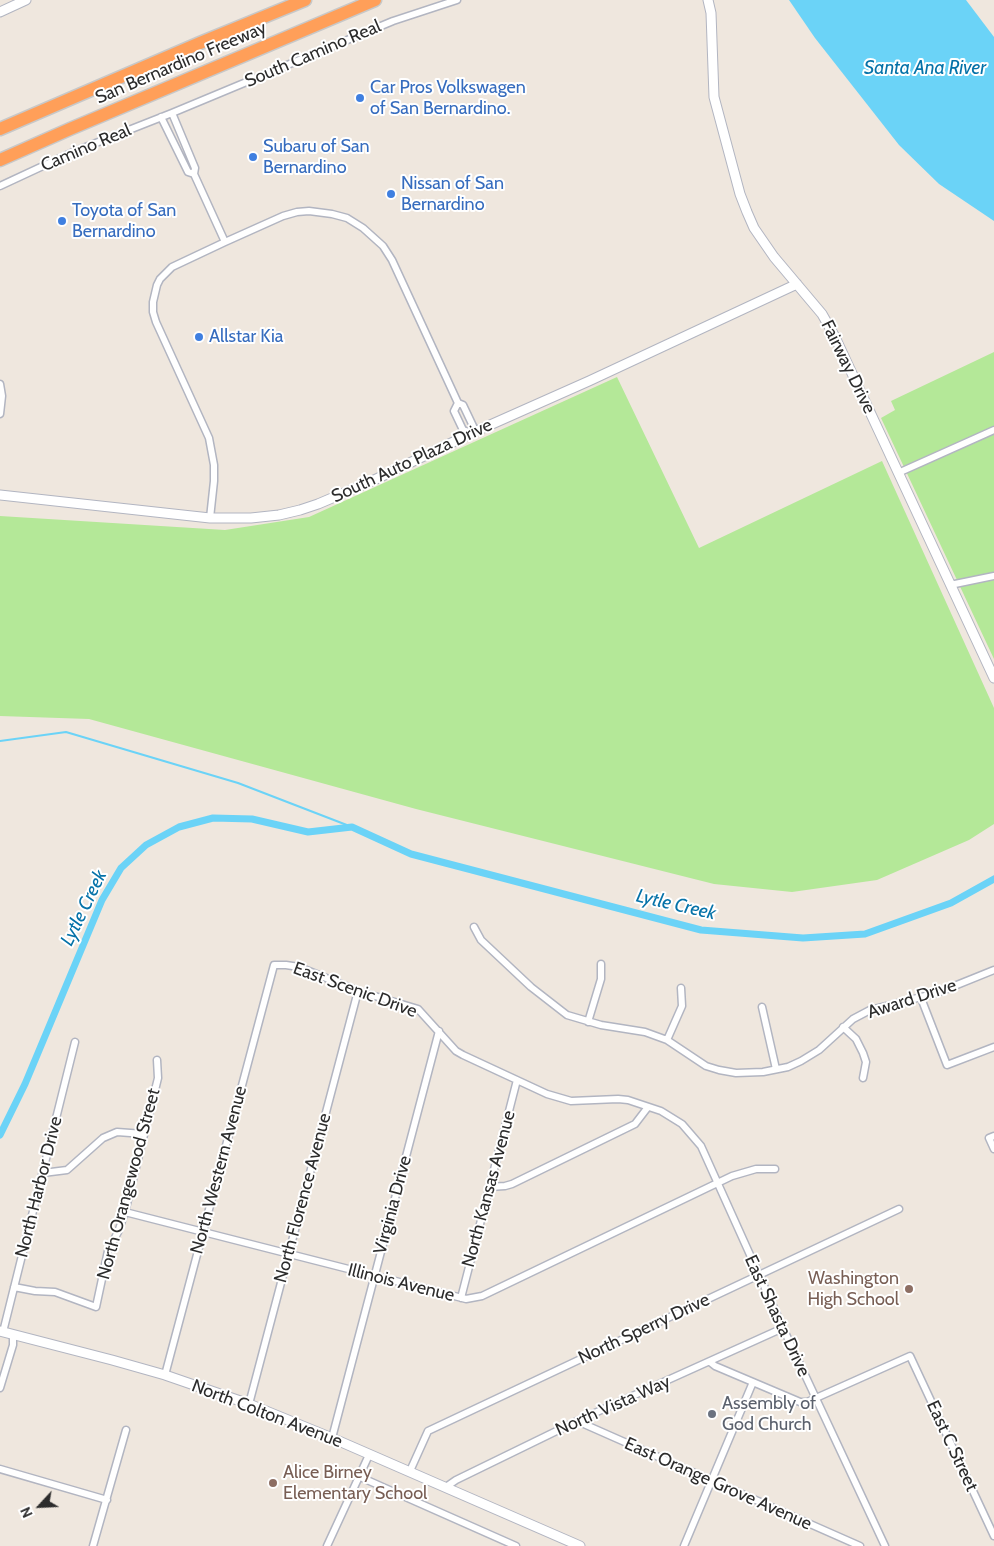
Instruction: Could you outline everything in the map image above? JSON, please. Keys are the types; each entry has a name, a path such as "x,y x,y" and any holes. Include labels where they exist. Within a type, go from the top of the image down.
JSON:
{"highway":[{"path":"200,43 282,0"},
{"name":"San Bernardino Freeway","path":"0,129 305,0"},
{"name":"San Bernardino Freeway","path":"0,160 375,0"}],"street":[{"path":"0,12 26,0"},
{"name":"South Camino Real","path":"172,113 393,21 457,0"},
{"name":"Fairway Drive","path":"708,0 711,13 714,97 740,194 747,212 759,236 774,258 822,314 835,337 994,678"},
{"path":"172,113 195,168 194,174 225,242"},
{"name":"Camino Real","path":"0,186 73,152 172,113"},
{"path":"161,117 188,172 194,174"},
{"path":"210,518 214,459 209,438 156,322 153,302 160,279 172,267 225,242 283,216 297,212 332,214 347,218 363,228 383,246 392,260 458,403 463,406 473,426 472,434 463,430 454,411 458,403"},
{"name":"South Auto Plaza Drive","path":"0,495 210,518 251,518 279,515 318,504 372,481 797,284"},
{"path":"0,384 2,396 0,414"},
{"path":"898,473 994,430"},
{"path":"950,585 994,576"},
{"name":"Award Drive","path":"474,927 480,940 531,987 568,1015 610,1027 636,1029 667,1040 698,1061 719,1070 744,1073 776,1069 806,1059 844,1026 870,1010 921,998 994,970"},
{"path":"588,1022 601,979 601,964"},
{"name":"East Scenic Drive","path":"274,965 299,967 358,991 418,1009 462,1056 547,1094 563,1100 618,1099 648,1106"},
{"name":"North Western Avenue","path":"165,1375 274,965"},
{"path":"667,1040 682,1006 681,988"},
{"name":"North Florence Avenue","path":"249,1404 358,991"},
{"path":"921,998 947,1065 994,1047"},
{"path":"762,1007 776,1069"},
{"path":"844,1026 856,1039 864,1053 866,1062 863,1078"},
{"name":"Virginia Drive","path":"332,1438 439,1031"},
{"name":"North Harbor Drive","path":"1,1332 75,1042"},
{"name":"North Orangewood Street","path":"14,1287 34,1291 55,1292 96,1306 108,1251 118,1232 125,1212 158,1078 157,1060"},
{"name":"North Kansas Avenue","path":"460,1298 518,1080"},
{"path":"489,1187 512,1184 635,1124 648,1106"},
{"name":"East Shasta Drive","path":"648,1106 671,1116 690,1132 701,1146 783,1328 885,1546"},
{"path":"43,1173 66,1170 103,1138 118,1132 144,1134"},
{"path":"994,1136 989,1138 994,1150"},
{"name":"Illinois Avenue","path":"125,1212 466,1300 482,1296 717,1183 746,1171 775,1168"},
{"name":"North Sperry Drive","path":"410,1471 428,1431 899,1209"},
{"name":"North Vista Way","path":"446,1488 456,1480 577,1422 783,1328"},
{"name":"North Colton Avenue","path":"1,1332 165,1375 249,1404 410,1471 580,1546"},
{"path":"0,1388 14,1336"},
{"name":"East C Street","path":"816,1399 910,1356 994,1536"},
{"path":"710,1362 715,1366 800,1402 816,1399"},
{"path":"684,1546 754,1382"},
{"name":"East Orange Grove Avenue","path":"577,1422 860,1546"},
{"path":"93,1546 126,1430"},
{"path":"328,1546 369,1455"},
{"path":"0,1469 107,1500"},
{"path":"358,1476 516,1546"}],"green space":[{"path":"994,352 994,659 881,418 895,410 891,401"},
{"path":"617,377 699,548 882,461 994,708 994,824 969,840 877,880 792,892 714,884 416,809 89,719 0,716 0,516 225,530 309,517"}],"water":[{"name":"Santa Ana River","path":"789,0 966,0 994,37 994,221 939,184 899,145 815,38"}],"waterway":[{"name":"Lytle Creek","path":"0,741 66,732 238,783 352,827"},
{"name":"Lytle Creek","path":"0,1135 25,1084 102,900 121,868 146,845 179,827 213,818 252,819 308,832 352,827 411,854 701,930 803,938 865,934 951,903 994,879"}],"place":[{"name":"Car Pros Volkswagen of San Bernardino.","path":"360,98"},
{"name":"Subaru of San Bernardino","path":"253,157"},
{"name":"Nissan of San Bernardino","path":"391,194"},
{"name":"Toyota of San Bernardino","path":"62,221"},
{"name":"Allstar Kia","path":"199,337"},
{"name":"Washington High School","path":"909,1289"},
{"name":"Assembly of God Church","path":"712,1414"},
{"name":"Alice Birney Elementary School","path":"273,1483"}]}
